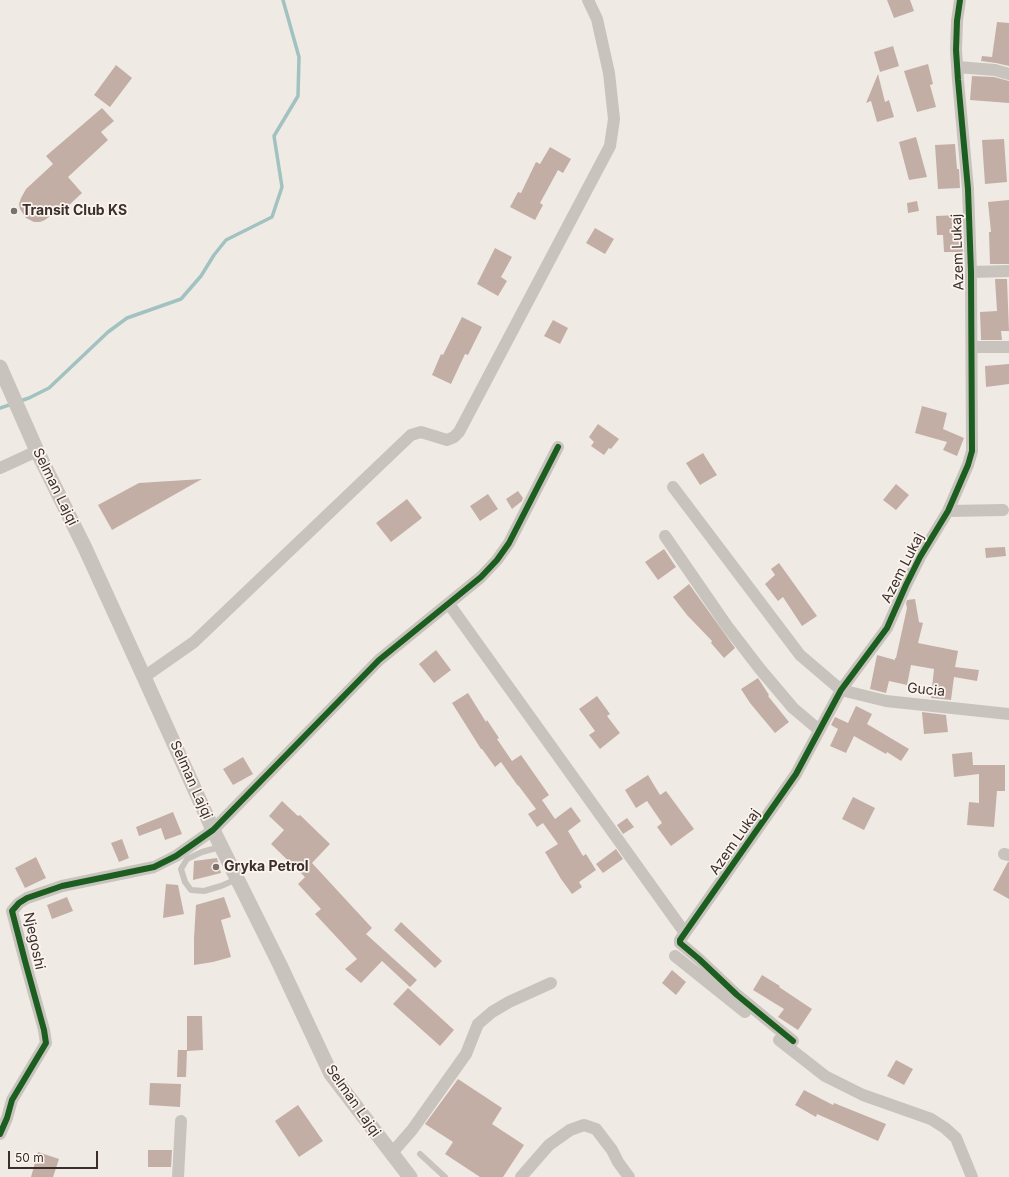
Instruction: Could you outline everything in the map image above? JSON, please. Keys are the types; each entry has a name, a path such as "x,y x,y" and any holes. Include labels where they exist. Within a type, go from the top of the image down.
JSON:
{"street":[{"path":"144,677 194,642 411,434 421,432 447,440 454,437 459,432 610,146 614,119 609,73 597,19 588,0"},
{"name":"Azem Lukaj","path":"685,933 796,774 841,690 887,628 920,557 948,511 968,465 972,451 971,272 968,189 957,66 957,20 960,0"},
{"path":"957,66 995,70 1009,74"},
{"path":"971,272 1009,271"},
{"path":"972,347 1009,347"},
{"name":"Selman Lajqi","path":"0,367 37,451 85,548 213,830 280,965 331,1074 410,1177"},
{"path":"213,830 379,660 481,577 497,560 508,543 558,447"},
{"path":"0,468 37,451"},
{"path":"673,487 800,655 841,690"},
{"path":"948,511 1003,510"},
{"path":"666,536 727,626 760,669 793,708 819,730"},
{"path":"449,604 685,933 680,940 680,943 700,959 737,995 793,1042"},
{"name":"Gucia","path":"841,690 886,701 1009,714"},
{"name":"Njegoshi","path":"0,1134 7,1118 12,1100 46,1043 44,1030 12,911 19,903 27,898 62,886 154,867 176,856 213,830"},
{"path":"675,956 825,1076 863,1095 931,1119 945,1128 956,1138 972,1177"},
{"path":"391,1154 412,1130 466,1054 478,1024 498,1009 551,983"},
{"path":"178,1177 182,1121"},
{"path":"521,1177 549,1145 570,1130 584,1125 596,1129 612,1150 618,1162 629,1177"}],"lane":[{"path":"221,847 202,852 187,859 181,869 185,882 191,890 204,891 237,879"},
{"path":"420,1154 445,1177"}],"building":[{"path":"887,0 910,0 914,11 894,18"},
{"path":"997,22 1009,23 1009,66 981,61 982,56 992,57"},
{"path":"893,46 899,66 880,72 874,52"},
{"path":"928,64 933,84 930,85 936,107 917,112 904,71"},
{"path":"116,65 132,78 110,107 94,95"},
{"path":"878,74 885,102 889,100 894,117 877,122 871,101 866,103"},
{"path":"972,76 994,77 1009,81 1009,103 970,100"},
{"path":"102,108 114,121 101,132 108,140 68,177 82,193 67,207 57,208 53,214 45,220 34,222 26,218 20,209 19,204 26,189 53,164 46,156"},
{"path":"916,137 927,177 909,180 899,142"},
{"path":"1004,139 1007,182 985,184 982,140"},
{"path":"955,144 960,188 938,189 935,145"},
{"path":"550,147 571,159 563,173 558,170 540,203 543,205 535,220 510,207 518,192 521,193 536,162 540,164"},
{"path":"1009,200 1009,264 990,264 989,232 991,232 988,202"},
{"path":"917,201 919,211 908,213 907,203"},
{"path":"958,215 960,239 962,239 963,252 944,252 943,235 937,235 936,216"},
{"path":"595,228 614,239 605,254 586,243"},
{"path":"495,248 512,257 501,277 507,281 498,296 477,284"},
{"path":"995,279 1007,279 1009,331 1001,331 1002,340 981,340 980,312 997,311"},
{"path":"462,317 482,327 468,355 465,354 451,384 432,375 441,354 443,355"},
{"path":"553,320 568,328 560,344 544,336"},
{"path":"1009,364 1009,384 986,387 985,366"},
{"path":"922,406 947,413 943,429 964,438 957,456 943,450 947,442 915,433"},
{"path":"598,424 619,439 604,455 591,446 594,442 589,437"},
{"path":"703,453 717,475 700,485 686,463"},
{"path":"202,479 112,530 98,505 139,483"},
{"path":"896,484 909,495 896,510 883,500"},
{"path":"518,491 523,498 522,501 512,509 506,499"},
{"path":"488,494 498,509 480,521 470,506"},
{"path":"407,499 422,518 391,542 376,523"},
{"path":"1005,547 1006,556 986,558 985,548"},
{"path":"664,549 676,567 658,580 645,562"},
{"path":"779,563 817,616 802,626 783,597 778,601 765,584 775,575 771,569"},
{"path":"689,584 735,648 724,658 711,643 712,641 687,615 673,597"},
{"path":"915,599 919,622 923,623 918,643 958,651 955,667 979,670 977,681 954,677 951,700 931,698 934,669 911,665 907,685 889,681 886,693 870,689 877,655 895,660 896,658 907,608 906,603 907,600"},
{"path":"436,650 451,670 434,683 419,664"},
{"path":"758,678 769,695 768,696 789,722 775,733 750,703 741,689"},
{"path":"468,693 486,722 487,720 499,738 497,739 512,761 521,755 549,795 542,800 555,819 571,807 581,821 568,831 583,856 586,854 596,870 579,882 582,887 572,894 545,852 558,844 543,823 537,827 528,814 536,809 501,762 495,767 481,749 452,703"},
{"path":"597,696 610,714 607,716 620,733 600,749 589,735 595,731 579,709"},
{"path":"856,706 872,714 867,724 909,749 901,761 887,752 886,754 854,736 846,753 830,746 838,729 831,725 835,717 848,723"},
{"path":"922,712 946,715 948,732 924,734"},
{"path":"972,752 973,765 1005,765 1005,791 997,791 994,827 967,825 969,802 979,803 979,774 954,777 952,754"},
{"path":"243,757 253,774 233,785 223,769"},
{"path":"648,775 660,795 666,791 694,829 671,846 657,827 662,823 647,801 636,808 625,790"},
{"path":"853,797 875,808 864,830 842,819"},
{"path":"282,801 298,816 300,815 330,844 312,863 372,928 366,934 417,980 410,987 382,961 361,983 345,969 357,959 315,914 321,909 298,884 305,877 271,844 284,830 269,816"},
{"path":"173,812 182,834 165,840 161,828 139,836 136,827"},
{"path":"627,818 634,827 623,834 617,825"},
{"path":"122,839 129,858 119,862 111,843"},
{"path":"616,849 623,859 603,873 596,864"},
{"path":"36,857 46,878 25,888 15,868"},
{"path":"217,858 221,873 193,880 194,861"},
{"path":"1009,862 1009,899 993,890"},
{"path":"166,884 178,885 184,914 163,918"},
{"path":"67,897 73,911 52,919 47,905"},
{"path":"224,897 231,917 221,920 231,957 194,965 196,905"},
{"path":"401,922 442,961 435,968 394,930"},
{"path":"672,970 686,982 676,995 662,983"},
{"path":"762,975 812,1009 798,1030 778,1017 784,1009 753,990"},
{"path":"408,988 454,1030 440,1046 393,1004"},
{"path":"187,1016 202,1016 203,1050 187,1051"},
{"path":"178,1050 187,1050 186,1077 177,1077"},
{"path":"896,1060 913,1069 904,1085 887,1076"},
{"path":"458,1079 502,1108 492,1124 524,1145 503,1177 480,1177 445,1154 453,1142 425,1124"},
{"path":"150,1083 181,1084 180,1107 149,1105"},
{"path":"804,1090 833,1105 834,1103 886,1124 878,1141 817,1114 816,1117 795,1105"},
{"path":"298,1105 323,1141 299,1157 275,1121"},
{"path":"148,1150 172,1150 171,1167 148,1167"},
{"path":"38,1152 59,1159 53,1177 31,1177"}],"waterway":[{"path":"20,401 49,388 108,332 127,318 181,299 201,276 214,255 226,240 272,217 282,187 274,136 298,96 299,57 283,0"},
{"path":"0,408 12,404"}],"cycle path":[{"path":"793,1041 737,995 680,943 680,940 796,774 841,690 887,628 920,557 948,511 968,465 972,451 971,272 968,189 956,50 957,21 960,0"},
{"path":"0,1134 7,1118 12,1100 46,1043 44,1030 12,911 19,903 27,898 62,886 154,867 176,856 213,830 379,660 481,577 497,560 509,543 558,447"}],"place":[{"name":"Transit Club KS","path":"14,211"},
{"name":"Gryka Petrol","path":"216,867"}]}
